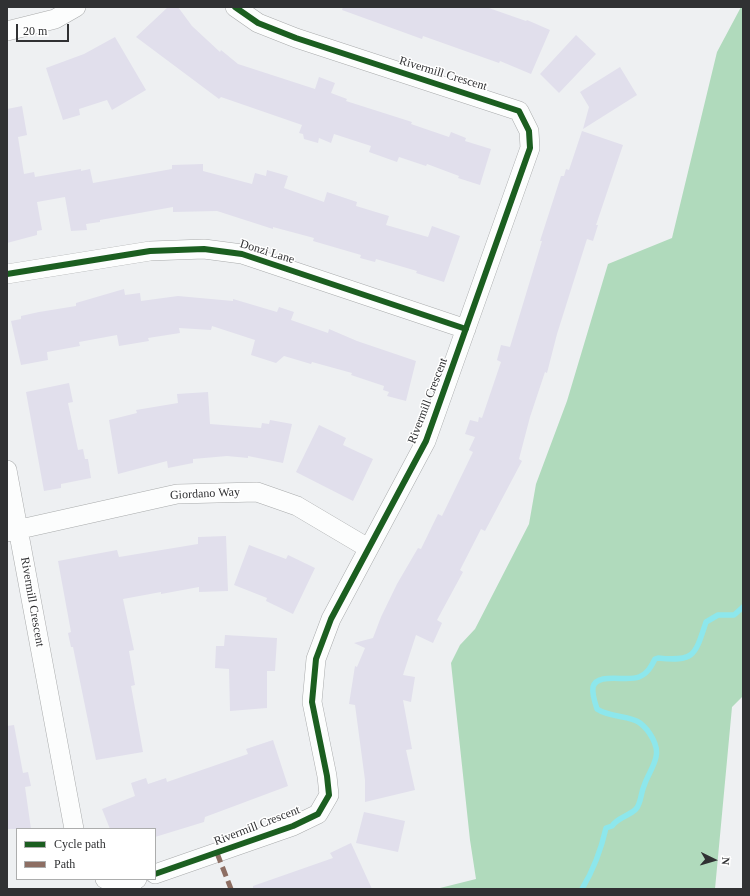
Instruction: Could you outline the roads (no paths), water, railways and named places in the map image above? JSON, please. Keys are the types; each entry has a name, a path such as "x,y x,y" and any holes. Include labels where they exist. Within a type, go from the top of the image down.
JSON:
{"street":[{"path":"7,31 55,18 76,7"},
{"name":"Rivermill Crescent","path":"156,874 293,826 318,814 329,795 327,776 312,702 316,659 331,619 426,441 530,148 529,131 519,111 296,38 258,23 235,7"},
{"name":"Donzi Lane","path":"7,274 150,251 204,249 242,254 466,329"},
{"name":"Rivermill Crescent","path":"7,470 13,530 74,828"},
{"name":"Giordano Way","path":"13,530 177,494 257,492 297,506 368,548"},
{"path":"108,880 124,880"}],"waterway":[{"path":"582,889 597,859 606,828 612,826 614,823 638,807 645,782 655,761 657,752 655,743 647,730 636,720 608,714 597,709 593,695 593,687 596,682 600,680 634,678 642,676 647,672 655,659 658,658 680,659 687,657 696,649 706,622 718,615 734,615 743,607"}]}
